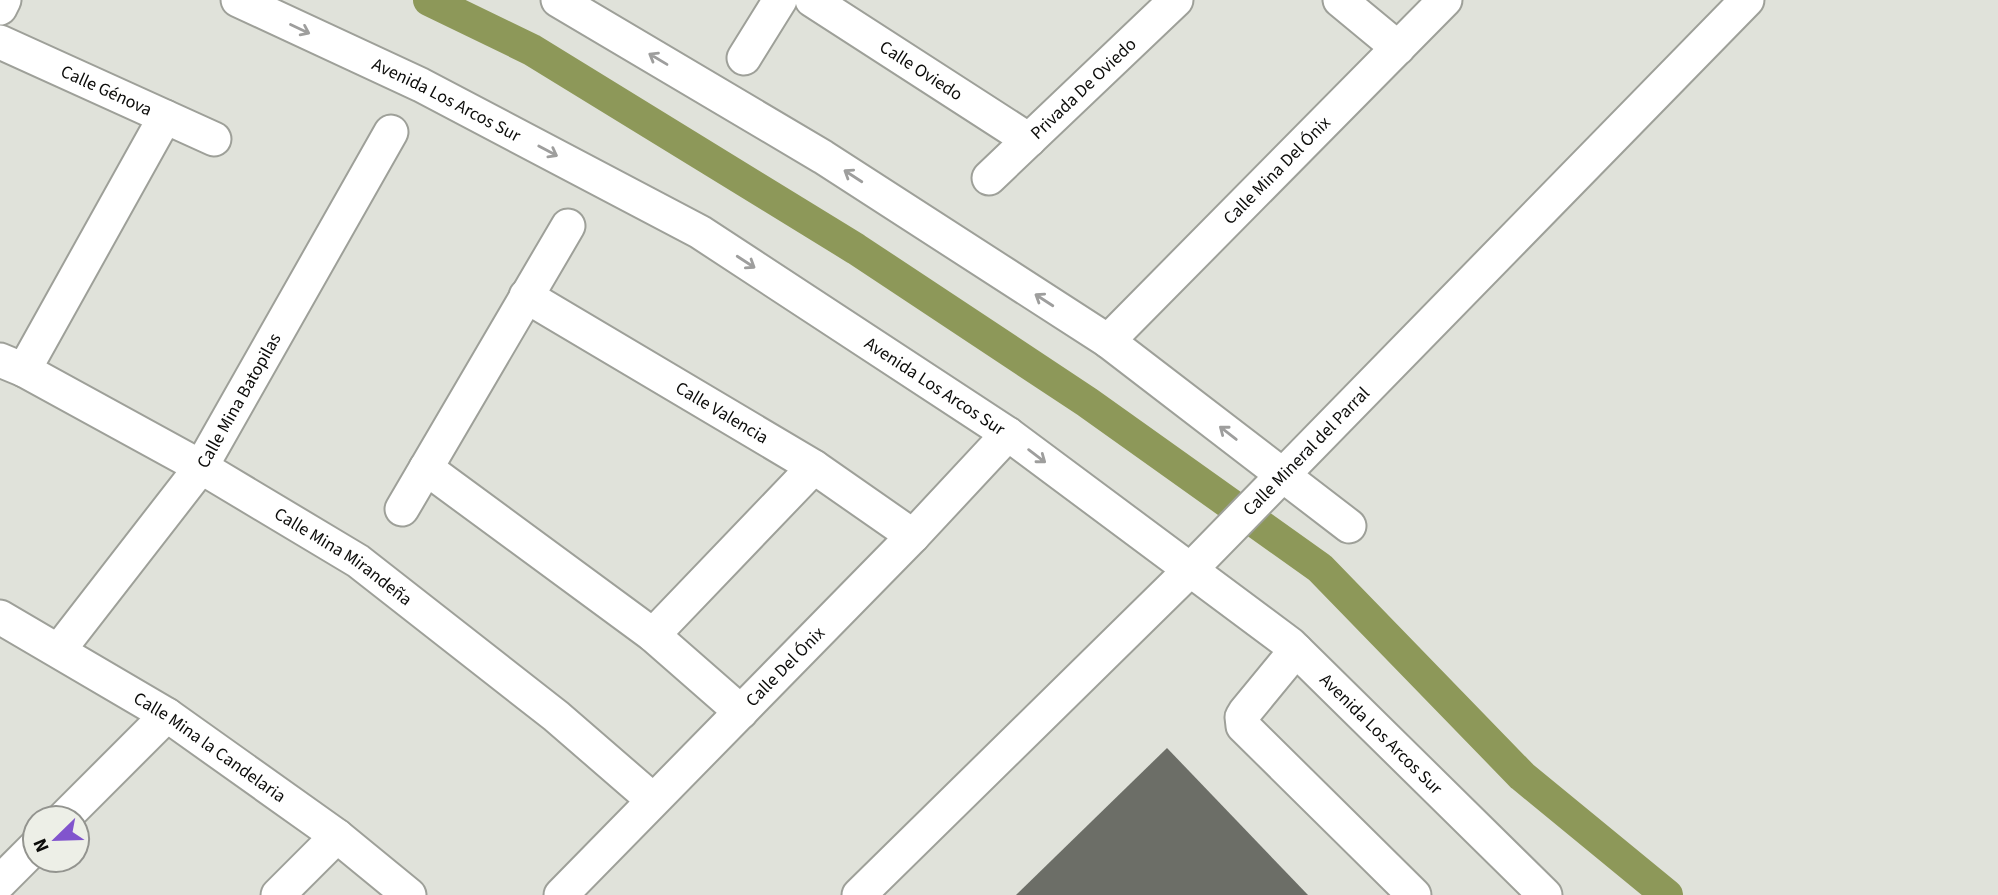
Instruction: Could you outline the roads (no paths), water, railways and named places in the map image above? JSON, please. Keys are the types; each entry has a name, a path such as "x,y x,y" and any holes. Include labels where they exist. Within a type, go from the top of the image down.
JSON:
{"street":[{"path":"0,8 4,0"},
{"name":"Avenida Los Arcos Sur","path":"238,0 421,85 700,232 1008,434 1296,650 1545,895"},
{"path":"558,0 823,157 1108,341 1271,486 1349,526"},
{"path":"744,58 780,0"},
{"name":"Calle Oviedo","path":"812,0 1029,140"},
{"path":"1339,0 1398,48"},
{"name":"Calle Mina Del Ónix","path":"1108,341 1445,0"},
{"name":"Calle Mineral del Parral","path":"859,895 1190,570 1747,0"},
{"name":"Privada De Oviedo","path":"989,178 1164,3"},
{"name":"Calle Génova","path":"0,42 214,139"},
{"path":"12,365 165,117"},
{"name":"Calle Mina Batopilas","path":"59,650 201,467 391,132"},
{"path":"402,509 568,226"},
{"name":"Calle Valencia","path":"526,296 814,467 913,536"},
{"name":"Calle Mina Mirandeña","path":"12,365 201,467 358,561 556,716 653,800"},
{"name":"Calle Del Ónix","path":"561,895 913,536 1008,434"},
{"path":"653,635 814,467"},
{"path":"426,468 653,635 741,712"},
{"name":"Calle Mina la Candelaria","path":"0,617 167,715 337,835 408,895"},
{"path":"1296,650 1245,712 1242,718 1243,726 1400,888"},
{"path":"78,804 167,715"},
{"path":"278,895 337,835"},
{"path":"0,882 21,861"}],"waterway":[{"path":"429,0 532,50 856,249 1087,402 1320,568 1522,776 1667,895"}]}
